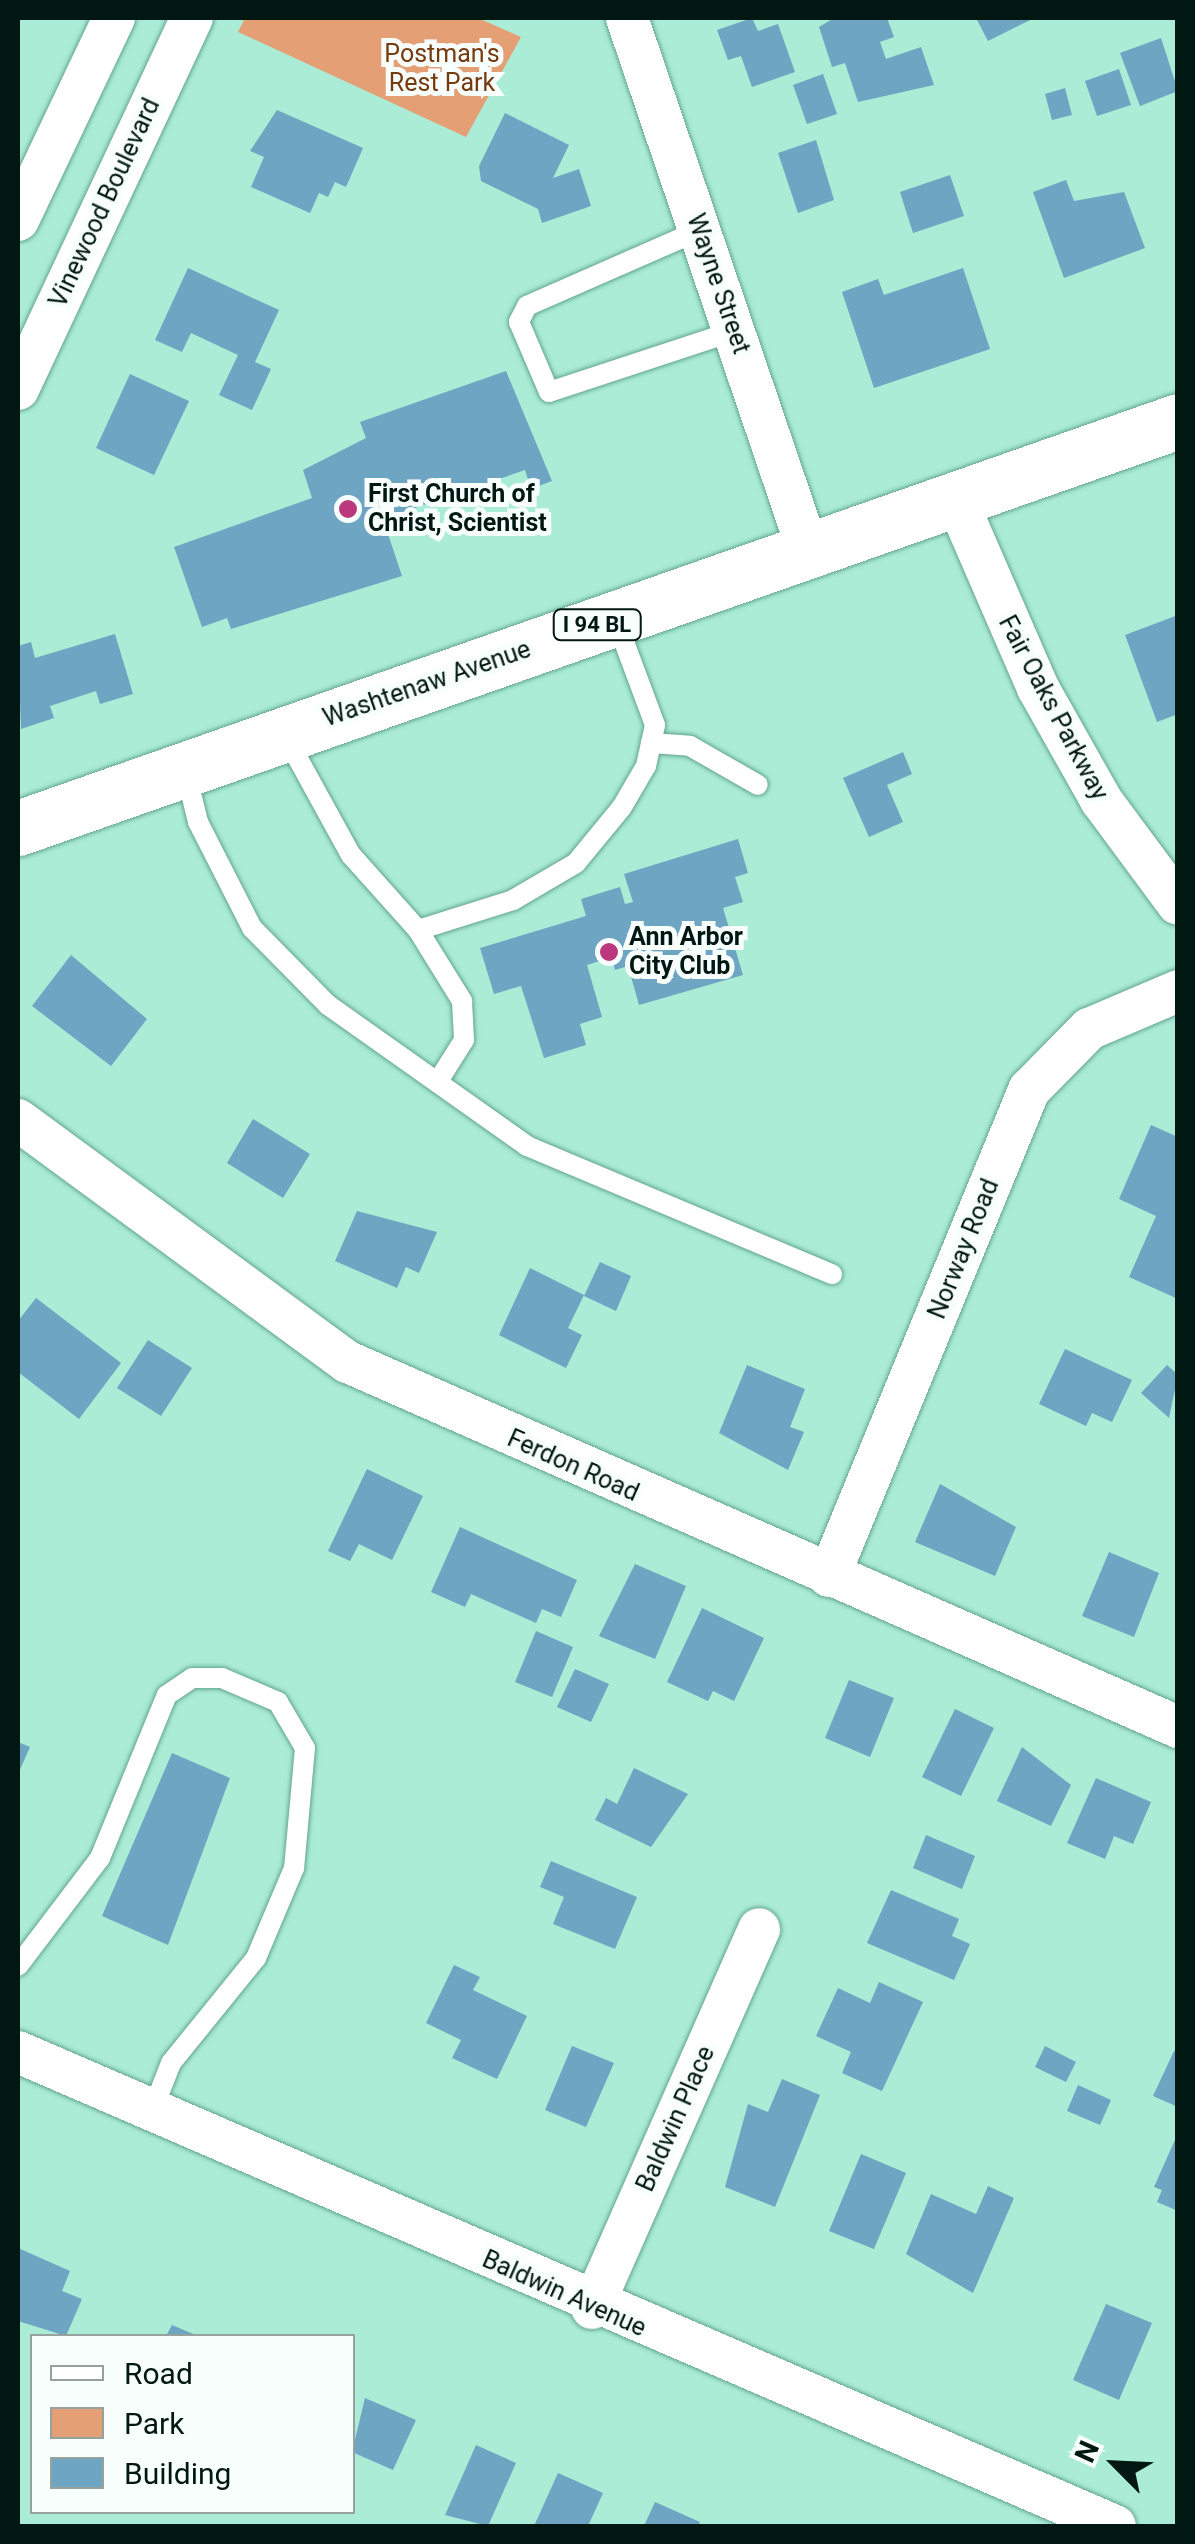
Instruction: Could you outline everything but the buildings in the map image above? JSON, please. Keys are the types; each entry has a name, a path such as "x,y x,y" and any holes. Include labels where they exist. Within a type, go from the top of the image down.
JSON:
{"main road":[{"name":"Washtenaw Avenue","path":"18,828 954,497 1178,422"}],"street":[{"path":"18,220 114,18"},
{"name":"Vinewood Boulevard","path":"18,389 192,18"},
{"name":"Wayne Street","path":"628,18 808,550"},
{"name":"Fair Oaks Parkway","path":"954,497 1038,688 1102,800 1178,904"},
{"name":"Norway Road","path":"829,1576 1029,1090 1089,1029 1178,991"},
{"name":"Ferdon Road","path":"18,1120 348,1362 1178,1727"},
{"name":"Baldwin Place","path":"592,2308 759,1930"},
{"name":"Baldwin Avenue","path":"18,2052 592,2308 1115,2526"}],"lane":[{"path":"700,230 526,306 519,322 549,392 734,331"},
{"path":"418,930 513,900 576,862 622,806 651,743 644,687 615,619"},
{"path":"284,733 351,855 418,930 462,1002 464,1040 440,1078"},
{"path":"651,743 690,746 758,785"},
{"path":"185,768 198,822 284,967 528,1146 604,1185 832,1274"},
{"path":"18,1966 100,1858 168,1695 192,1678 222,1678 278,1702 305,1748 294,1868 256,1958 171,2063 152,2109"}],"green space":[{"name":"Postman's Rest Park","path":"245,18 478,18 521,37 466,137 238,32"}],"place":[{"name":"First Church of Christ, Scientist","path":"348,509"},
{"name":"Ann Arbor City Club","path":"609,952"}]}
